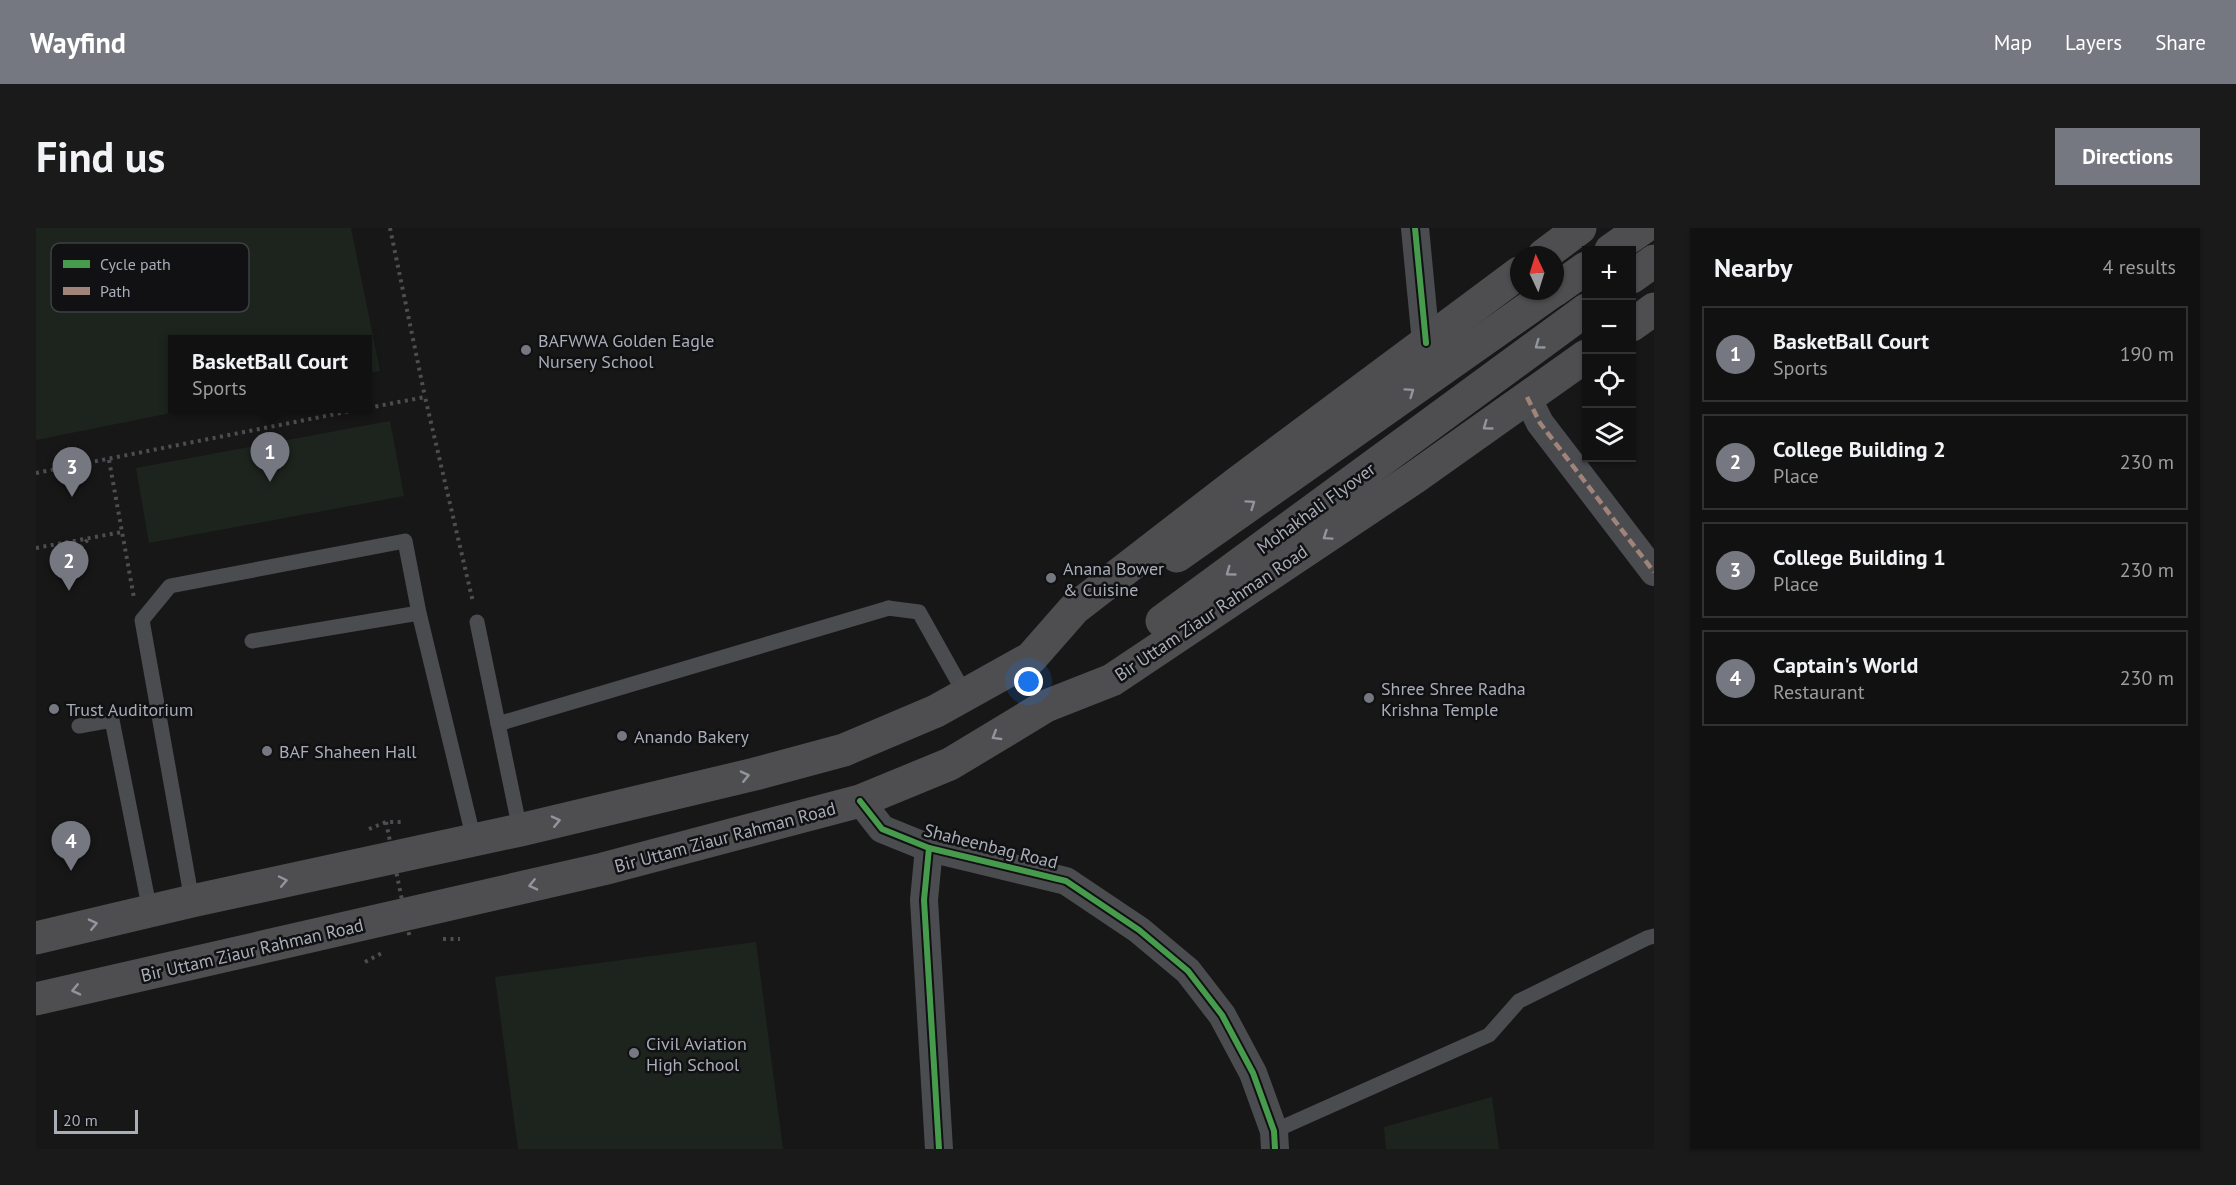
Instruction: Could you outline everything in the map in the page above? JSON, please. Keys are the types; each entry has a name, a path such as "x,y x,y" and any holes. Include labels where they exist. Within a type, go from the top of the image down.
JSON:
{"highway":[{"path":"1556,246 1580,228"},
{"path":"1617,246 1643,228"},
{"path":"1636,274 1654,261"},
{"path":"1564,283 1582,271"},
{"path":"1031,658 1074,609 1237,483 1510,280"},
{"path":"36,938 192,901 520,830 755,774 844,750 936,711 1031,658 1540,300"},
{"path":"1636,322 1654,309"},
{"name":"Mohakhali Flyover","path":"1046,706 1582,314"},
{"name":"Bir Uttam Ziaur Rahman Road","path":"36,999 603,869 860,801 950,764 1046,706 1113,680 1414,478 1582,359"}],"street":[{"path":"1415,228 1426,343"},
{"path":"1527,397 1540,423 1654,572"},
{"name":"Shaheenbag Road","path":"860,801 882,829 928,848 1066,881 1139,930 1188,971 1222,1015 1253,1073 1274,1140"},
{"path":"928,848 924,900 939,1149"}],"lane":[{"path":"192,901 142,620 170,586 405,541 419,613 474,840"},
{"path":"498,724 888,608 919,612 965,694"},
{"path":"252,640 419,613"},
{"path":"477,622 520,830"},
{"path":"79,726 112,720 150,911"},
{"path":"1274,1140 1489,1035 1519,1001 1654,936"}],"path":[{"path":"390,228 425,397 477,622"},
{"path":"372,407 425,397"},
{"path":"36,473 342,413"},
{"path":"109,460 133,596 142,620"},
{"path":"36,548 122,532"},
{"path":"66,566 90,538"},
{"path":"386,822 410,939"}],"shaded area":[{"path":"36,228 351,228 380,371 372,372 372,335 168,335 168,413 171,413 36,440"},
{"path":"390,421 404,496 149,543 136,468"},
{"path":"756,942 783,1149 518,1149 495,977"},
{"path":"1492,1097 1499,1149 1386,1149 1384,1127"}],"marked path":[{"path":"1527,397 1540,423 1654,572"}],"cycle path":[{"path":"1415,228 1426,343"},
{"path":"860,801 882,829 929,848 1066,881 1139,930 1188,971 1222,1015 1253,1073 1274,1131 1275,1149"},
{"path":"929,848 924,900 939,1149"}],"place":[{"name":"BAFWWA Golden Eagle Nursery School","path":"526,350"},
{"name":"BasketBall Court","path":"270,482"},
{"name":"College Building 1","path":"72,497"},
{"name":"Anana Bower & Cuisine","path":"1051,578"},
{"name":"College Building 2","path":"69,591"},
{"name":"Shree Shree Radha Krishna Temple","path":"1369,698"},
{"name":"Trust Auditorium","path":"54,709"},
{"name":"Anando Bakery","path":"622,736"},
{"name":"BAF Shaheen Hall","path":"267,751"},
{"name":"Captain's World","path":"71,871"},
{"name":"Civil Aviation High School","path":"634,1053"}]}
